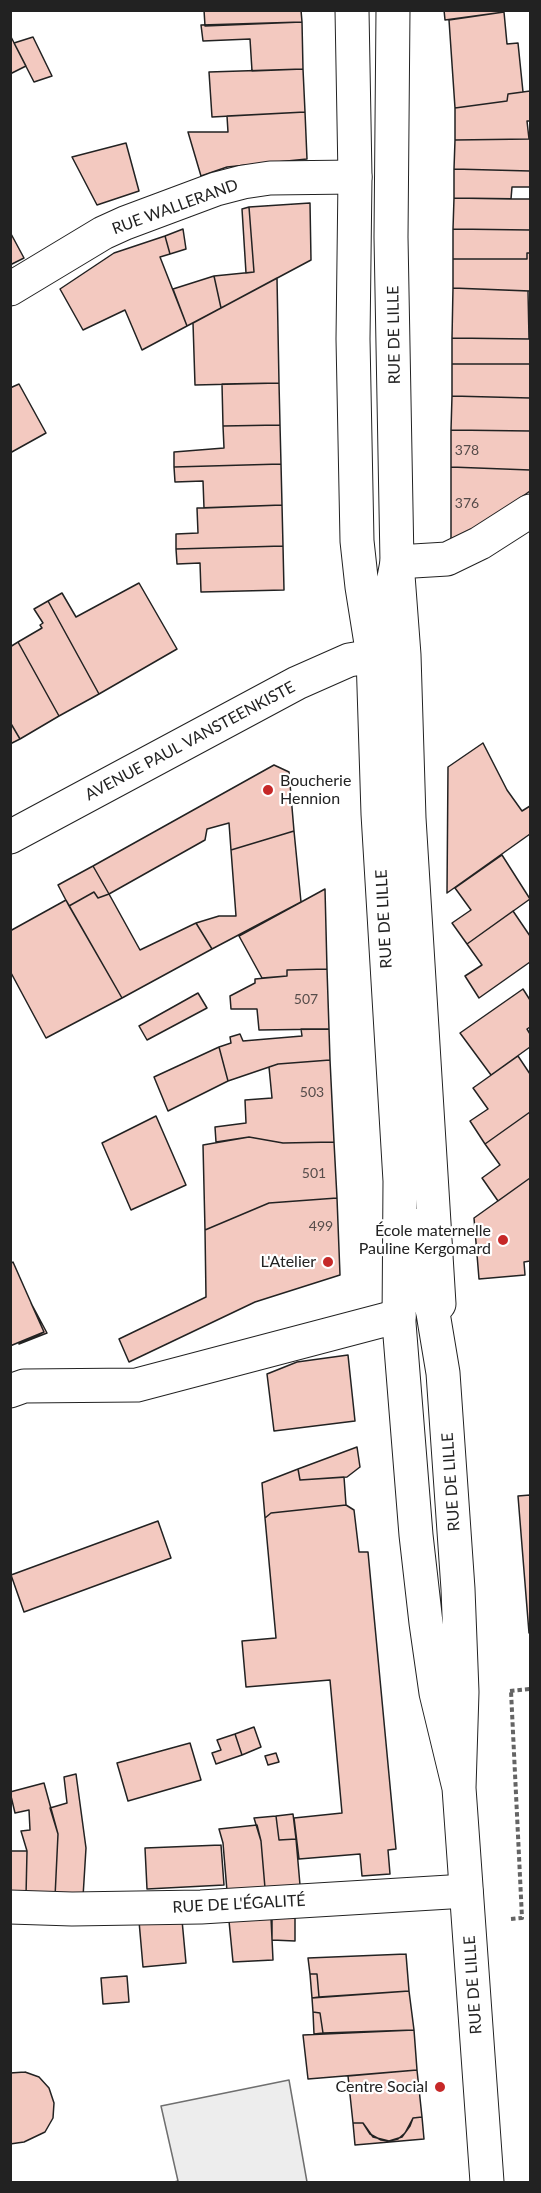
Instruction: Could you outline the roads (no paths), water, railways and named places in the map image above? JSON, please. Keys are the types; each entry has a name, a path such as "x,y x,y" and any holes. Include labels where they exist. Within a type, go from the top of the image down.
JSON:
{"main road":[{"name":"RUE DE LILLE","path":"352,10 355,177 352,294 357,541 373,656 378,826 400,1181 399,1316 416,1535 426,1623 436,1693 459,1788"},
{"name":"RUE DE LILLE","path":"373,656 393,588 397,562 391,237 393,10"},
{"name":"RUE WALLERAND","path":"10,289 103,233 216,189 270,178 355,177"},
{"path":"443,1373 409,818 404,655 397,562 447,559 480,543 531,511"},
{"name":"AVENUE PAUL VANSTEENKISTE","path":"10,837 297,683 349,660 373,656"},
{"name":"RUE DE LILLE","path":"400,1181 433,1313 443,1373 458,1589 462,1692 459,1788 487,2182"},
{"path":"10,1391 24,1386 137,1385 399,1316"},
{"name":"RUE DE L'ÉGALITÉ","path":"10,1907 72,1909 467,1907"}],"place":[{"name":"Boucherie Hennion","path":"268,790"},
{"name":"École maternelle Pauline Kergomard","path":"503,1240"},
{"name":"L'Atelier","path":"328,1262"},
{"name":"Centre Social","path":"440,2087"}]}
